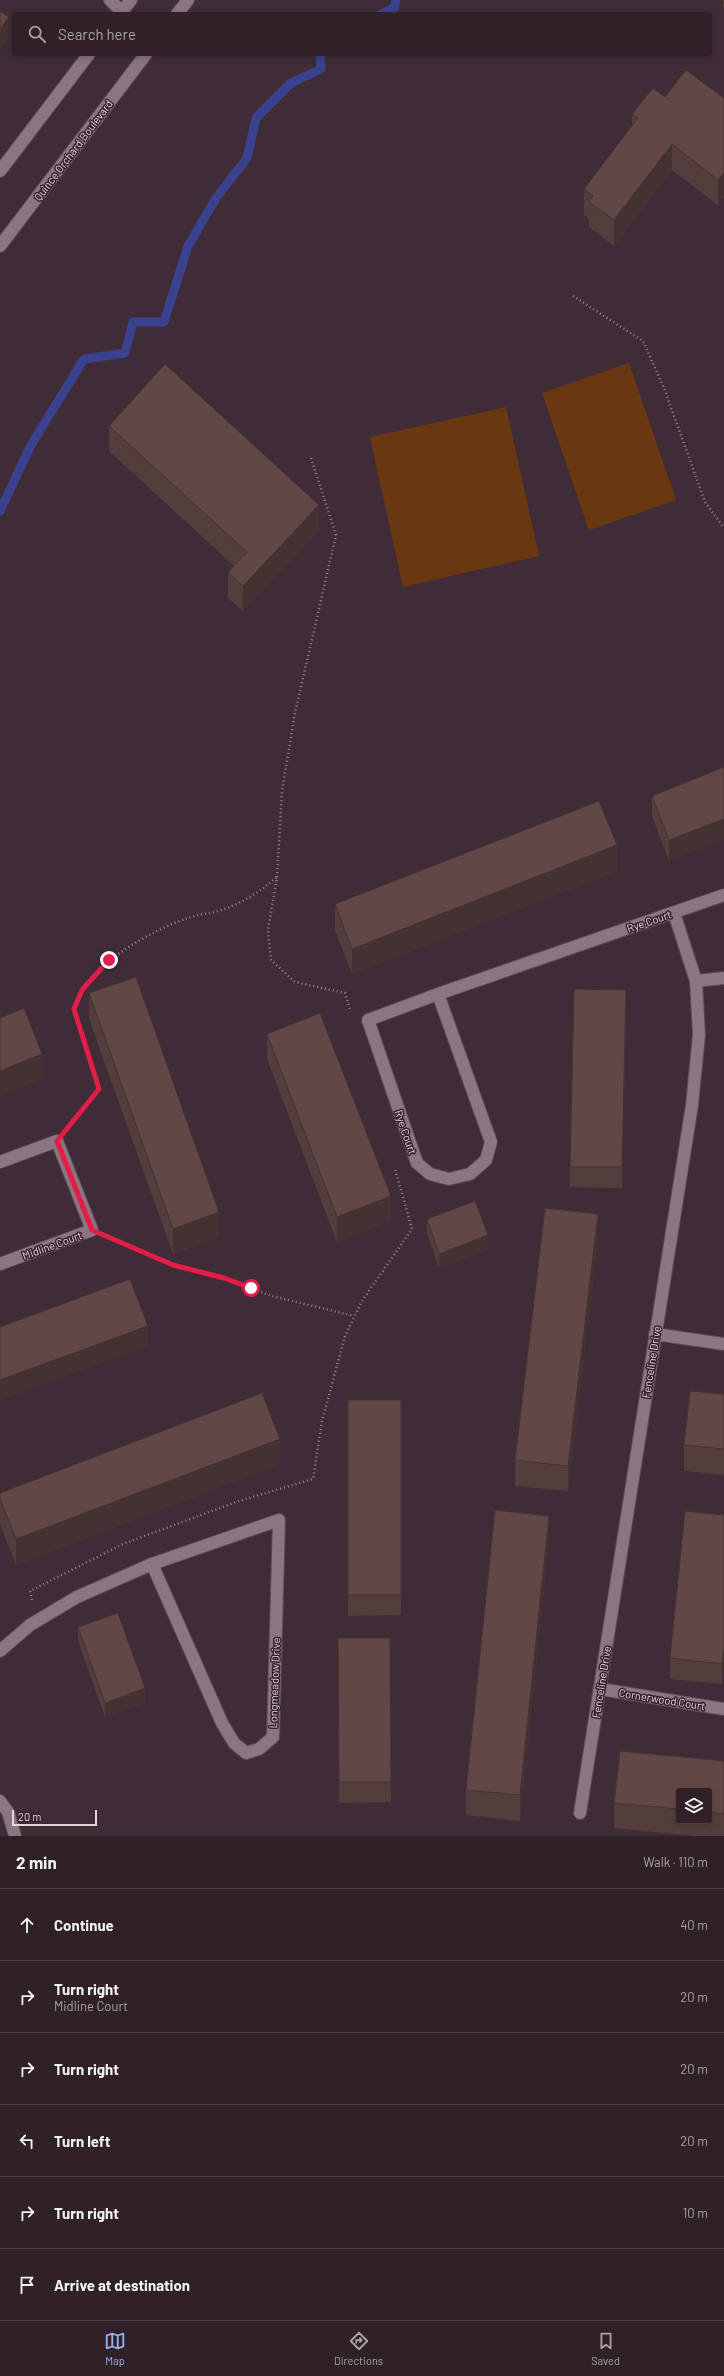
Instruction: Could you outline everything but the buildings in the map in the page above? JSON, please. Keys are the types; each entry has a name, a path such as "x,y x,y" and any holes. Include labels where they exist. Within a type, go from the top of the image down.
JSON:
{"street":[{"path":"110,0 121,12"},
{"path":"123,12 131,0"},
{"path":"179,12 188,0"},
{"path":"0,171 87,56"},
{"name":"Quince Orchard Boulevard","path":"0,246 144,56"},
{"name":"Rye Court","path":"438,994 491,1142 486,1160 470,1174 448,1179 430,1174 417,1163 368,1020 438,994 724,895"},
{"name":"Fenceline Drive","path":"580,1813 692,1097 699,1035 696,981 674,913"},
{"path":"696,981 724,978"},
{"path":"0,1162 57,1141"},
{"name":"Midline Court","path":"0,1264 92,1230 57,1141"},
{"path":"655,1334 724,1344"},
{"name":"Longmeadow Drive","path":"0,1651 30,1625 71,1601 152,1564 279,1520 273,1737 259,1749 246,1753 234,1743 222,1723 152,1564"},
{"name":"Cornerwood Court","path":"600,1689 724,1709"},
{"path":"0,1801 8,1812 15,1836"}],"path":[{"path":"574,296 642,342 664,388 704,502 724,528"},
{"path":"311,458 336,535 295,713 283,783 277,877 268,930 271,960 295,982 345,993 352,1016"},
{"path":"57,1141 99,1089 74,1009 82,990 109,960 140,940 187,918 230,907 258,893 277,877"},
{"path":"33,1605 30,1591 123,1544 236,1502 312,1479 322,1421 345,1336 362,1301 412,1229 395,1168"},
{"path":"92,1230 173,1265 224,1278 272,1296 354,1316"}],"shaded area":[{"path":"629,363 676,500 589,530 542,393"},
{"path":"506,407 539,556 403,587 370,437"}],"waterway":[{"path":"385,12 394,8 396,0"},
{"path":"0,511 31,445 84,359 125,353 133,322 164,322 188,246 216,198 247,158 256,118 291,83 321,69 320,56"}],"route":[{"path":"109,960 82,990 74,1009 99,1089 57,1141 92,1230 173,1265 224,1278 251,1288"}]}
